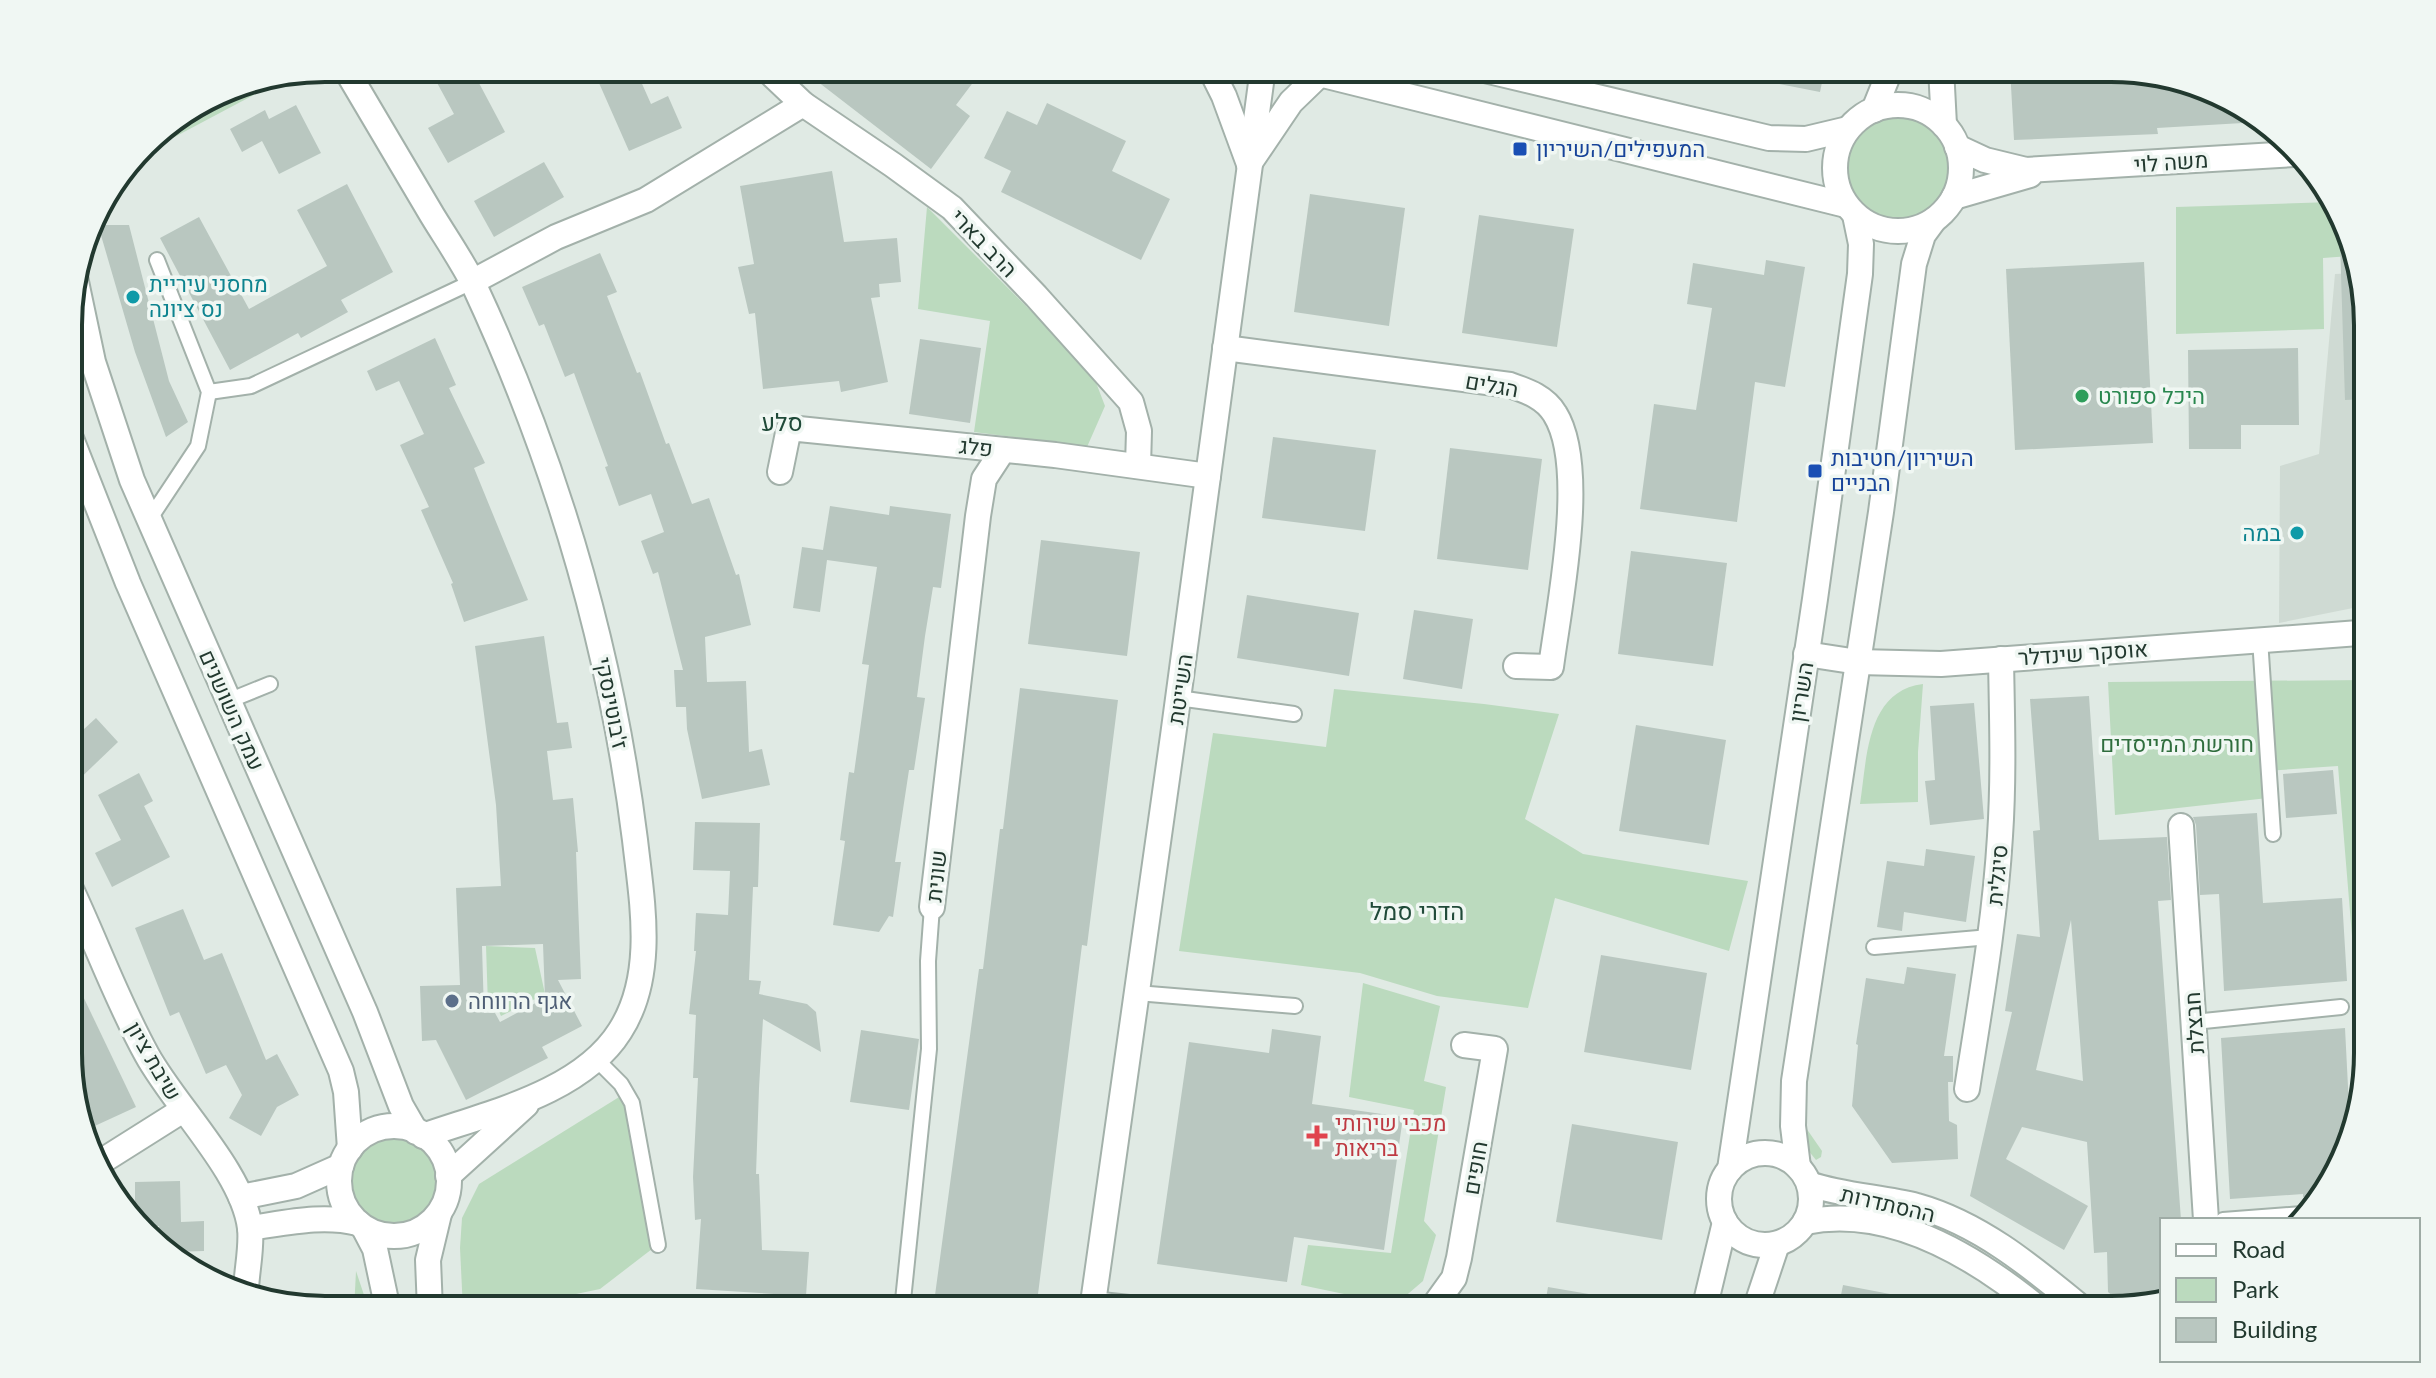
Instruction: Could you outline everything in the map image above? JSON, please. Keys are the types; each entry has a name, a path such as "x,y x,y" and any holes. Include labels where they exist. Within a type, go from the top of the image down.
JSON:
{"street":[{"name":"ז'בוטינסקי","path":"353,82 472,282 554,482 583,575 604,664 628,787 642,902 643,952 636,996 621,1030 597,1060 534,1098 448,1176"},
{"name":"הרב בארי","path":"780,82 803,104 952,208 1036,296 1131,402 1139,431 1138,466"},
{"path":"1217,82 1249,164"},
{"name":"השייטת","path":"1094,1296 1261,82"},
{"path":"1249,164 1283,111 1312,82"},
{"path":"1351,82 1850,210"},
{"path":"1535,82 1769,138 1806,139 1848,129"},
{"path":"1874,110 1885,82"},
{"path":"1942,82 1944,125"},
{"path":"472,282 556,237 646,200 803,104"},
{"path":"1804,1175 1780,1155 1747,1156 1730,1169 1723,1181 1719,1195 1725,1222 1747,1242 1767,1246 1777,1244 1788,1239 1805,1222 1812,1197 1793,1126 1794,1081 1858,662 1914,264 1923,235 1954,197 1960,177 1957,147 1936,118 1917,108 1895,105 1864,114 1848,129 1836,155 1838,189 1850,210 1870,226 1889,231 1908,231 1934,220"},
{"name":"משה לוי","path":"1957,147 2004,166 2048,171 2284,155"},
{"name":"משה לוי","path":"1954,197 2048,171"},
{"name":"השריון","path":"1730,1169 1860,274 1860,232 1850,210"},
{"name":"עמק השושנים","path":"83,313 93,362 110,417 149,520 365,1012 401,1106 420,1134"},
{"name":"הגלים","path":"1225,348 1510,385 1533,393 1554,410 1565,432 1571,508 1551,667 1516,666"},
{"name":"פלג","path":"780,472 789,428 1003,450 1208,476"},
{"name":"שונית","path":"932,907 978,516 984,479 1003,450"},
{"name":"עמק השושנים","path":"82,469 128,583 335,1057 346,1092 345,1158"},
{"name":"אוסקר שינדלר","path":"1806,654 1858,662 1941,664 2353,633"},
{"name":"סיגלית","path":"1967,1089 1990,937 2000,838 2003,772 2001,659"},
{"name":"חבצלת","path":"2181,826 2206,1218"},
{"name":"שיבת ציון","path":"82,914 137,1037 160,1079 227,1169 241,1197 250,1228 246,1283"},
{"name":"חופים","path":"1442,1295 1454,1278 1459,1258 1495,1049 1464,1045"},
{"name":"ז'בוטינסקי","path":"420,1134 534,1098"},
{"path":"106,1158 183,1110"},
{"path":"241,1197 296,1186 345,1158 368,1133 384,1127 400,1127 420,1134 440,1153 448,1176 448,1190 428,1260 429,1296"},
{"path":"345,1158 339,1182 342,1197 348,1211 361,1225 375,1249 385,1296"},
{"name":"ההסתדרות","path":"1804,1175 1826,1190 1920,1207 1969,1227 2003,1247 2066,1295"},
{"path":"250,1228 339,1218 381,1235 407,1235 430,1222 441,1208"},
{"name":"ההסתדרות","path":"1805,1222 1840,1219 1895,1228 1957,1252 1988,1270 2021,1295"},
{"path":"1708,1295 1725,1222"},
{"path":"1760,1295 1777,1244"}],"lane":[{"path":"149,520 198,446 209,392 157,260"},
{"path":"209,392 251,386 472,282"},
{"path":"2260,639 2273,834"},
{"path":"228,701 270,684"},
{"path":"1178,698 1294,714"},
{"name":"שונית","path":"903,1296 929,1049 928,961 932,907"},
{"path":"1874,947 1990,937"},
{"path":"1137,993 1295,1006"},
{"path":"2194,1022 2341,1007"},
{"path":"597,1060 621,1084 632,1103 658,1245"},
{"path":"2249,1218 2292,1215"}],"shaded area":[{"path":"2348,273 2353,309 2353,608 2279,623 2280,466 2319,454 2335,274"}],"green space":[{"path":"263,90 165,142 217,107"},
{"path":"1898,117 1918,121 1934,132 1945,148 1949,168 1945,188 1934,204 1918,215 1898,219 1878,215 1862,204 1851,188 1847,168 1851,148 1862,132 1878,121"},
{"path":"2321,202 2344,256 2323,258 2324,329 2176,334 2176,207"},
{"path":"927,207 1092,372 1105,406 1087,447 974,432 990,321 918,309"},
{"name":"חורשת המייסדים","path":"2353,680 2353,948 2338,766 2266,771 2268,798 2115,815 2108,682"},
{"path":"1923,684 1918,802 1860,804 1868,748 1880,713 1890,699 1904,689"},
{"path":"1334,689 1559,714 1525,819 1583,854 1748,881 1729,951 1555,898 1528,1008 1437,996 1360,973 1179,951 1213,733 1326,747"},
{"path":"486,946 535,948 545,994 501,1016 497,1007 488,1006"},
{"path":"1363,983 1440,1006 1424,1081 1446,1087 1424,1221 1436,1235 1423,1281 1406,1295 1351,1295 1301,1285 1308,1245 1391,1253 1414,1110 1349,1097"},
{"path":"624,1094 652,1249 600,1289 567,1296 462,1296 462,1218 479,1184"},
{"path":"1804,1125 1822,1151 1821,1157 1816,1160 1799,1139"},
{"path":"394,1139 411,1142 425,1151 434,1165 437,1182 434,1199 425,1213 411,1222 394,1225 377,1222 363,1213 354,1199 351,1182 354,1165 363,1151 377,1142"},
{"path":"356,1271 364,1296 355,1296"}],"building":[{"path":"437,82 478,82 505,132 448,163 428,128 454,114"},
{"path":"641,82 651,104 668,96 682,128 629,151 599,83"},
{"path":"818,82 973,82 956,105 970,116 931,169"},
{"path":"1769,82 1822,82 1820,92"},
{"path":"2011,82 2143,84 2204,100 2245,123 2157,128 2158,134 2014,140"},
{"path":"1047,103 1126,141 1112,171 1170,199 1141,260 1001,192 1011,171 984,158 1007,111 1037,125"},
{"path":"296,105 321,153 279,174 262,141 242,152 230,129 265,110 269,119"},
{"path":"544,162 564,197 494,237 474,201"},
{"path":"832,171 844,242 897,238 901,282 879,284 880,297 871,298 888,382 841,392 839,381 763,389 755,313 749,314 738,267 754,264 740,186"},
{"path":"347,184 393,272 341,300 348,312 301,338 298,333 230,370 160,238 199,217 249,309 327,266 297,210"},
{"path":"1310,194 1405,208 1389,326 1294,312"},
{"path":"1479,215 1574,229 1557,347 1462,333"},
{"name":"מחסני עיריית נס ציונה","path":"103,225 129,225 169,381 188,422 166,437 135,352 100,232"},
{"path":"2340,245 2353,309 2353,400 2345,400"},
{"path":"600,253 617,292 607,296 637,373 640,372 666,444 669,443 692,504 709,498 736,575 739,574 751,625 705,637 707,682 746,681 749,752 762,749 770,785 702,799 687,729 686,707 676,707 674,670 683,670 658,572 653,574 641,541 664,532 651,494 619,506 605,467 608,466 574,373 565,377 544,324 539,326 522,287"},
{"path":"1766,260 1805,267 1785,387 1755,382 1737,522 1640,509 1654,404 1696,410 1712,308 1687,304 1693,263 1764,275"},
{"name":"היכל ספורט","path":"2144,262 2153,443 2015,450 2006,269"},
{"path":"435,338 456,385 449,388 485,463 474,468 528,600 464,622 453,583 421,510 429,507 400,445 424,434 399,381 376,391 367,371"},
{"path":"920,339 981,348 970,423 909,414"},
{"path":"2298,348 2299,425 2241,425 2241,449 2189,449 2188,350"},
{"path":"1273,437 1376,450 1365,531 1262,518"},
{"path":"1450,448 1542,459 1528,570 1437,559"},
{"path":"830,506 889,515 890,506 951,514 941,588 933,587 925,636 917,697 925,698 914,770 909,770 895,862 901,862 893,917 889,916 879,932 833,925 845,841 840,840 849,772 854,773 869,665 862,664 877,567 827,560 820,612 793,608 802,547 823,550"},
{"path":"1041,540 1140,552 1127,656 1028,644"},
{"path":"1631,551 1727,563 1713,666 1618,654"},
{"path":"1247,595 1359,613 1349,676 1237,658"},
{"path":"1414,610 1473,619 1462,689 1403,679"},
{"path":"544,636 557,723 568,722 572,748 547,751 553,800 573,798 578,852 581,979 558,980 582,1026 542,1047 548,1058 466,1100 436,1040 422,1041 420,986 460,985 456,888 501,886 496,805 475,646","holes":["543,944 545,998 500,1022 495,1013 484,1013 482,946"]},
{"path":"1020,688 1118,700 1087,946 1082,945 1038,1296 935,1296 979,969 983,969 1000,829 1003,829"},
{"path":"2089,696 2099,840 2167,837 2171,900 2158,901 2181,1218 2160,1218 2160,1291 2127,1295 2112,1295 2108,1292 2107,1252 2094,1253 2087,1142 2022,1127 2006,1159 2088,1206 2064,1250 1970,1196 2012,1012 2005,1011 2017,934 2040,937 2033,831 2040,830 2030,699","holes":["2071,920 2083,1081 2036,1070"]},
{"path":"1974,703 1984,819 1930,825 1925,781 1935,780 1930,706"},
{"path":"96,718 118,742 82,776 82,731"},
{"path":"1636,725 1726,740 1709,845 1619,831"},
{"path":"2333,770 2337,814 2286,818 2283,774"},
{"path":"139,773 153,801 144,806 170,857 112,887 95,853 121,840 98,795"},
{"path":"2257,813 2263,903 2342,898 2347,981 2224,991 2219,894 2200,895 2193,817"},
{"path":"695,822 760,823 758,887 753,887 749,980 761,981 759,994 807,1004 816,1012 821,1052 763,1019 759,1088 756,1174 759,1174 762,1250 809,1252 806,1296 696,1289 701,1219 695,1220 693,1177 698,1078 693,1078 696,1015 689,1014 696,951 696,913 728,915 730,871 693,870"},
{"path":"1926,849 1975,856 1966,922 1904,912 1902,931 1877,927 1887,861 1924,866"},
{"path":"183,909 204,960 222,953 266,1060 277,1054 299,1095 277,1107 261,1136 229,1118 242,1095 226,1065 206,1074 179,1012 170,1016 135,928"},
{"path":"1601,955 1707,973 1691,1070 1584,1052"},
{"path":"1907,967 1956,974 1944,1056 1953,1056 1953,1082 1948,1082 1949,1121 1957,1125 1958,1159 1892,1163 1852,1106 1856,1044 1866,978 1904,984"},
{"path":"82,994 136,1107 94,1127 84,1085"},
{"path":"2345,1028 2349,1102 2329,1161 2307,1197 2303,1197 2303,1194 2230,1199 2221,1038"},
{"path":"1272,1029 1321,1036 1312,1104 1403,1117 1384,1250 1294,1237 1287,1282 1157,1264 1189,1042 1269,1053"},
{"path":"861,1030 919,1039 909,1110 850,1102"},
{"path":"1572,1124 1678,1142 1662,1240 1556,1222"},
{"path":"180,1181 181,1222 204,1221 204,1251 186,1252 142,1213 135,1204 135,1182"},
{"path":"1843,1285 1896,1295 1841,1295"},
{"path":"1548,1287 1596,1295 1547,1295"}],"place":[{"name":"המעפילים/השיריון","path":"1520,149"},
{"name":"מחסני עיריית נס ציונה","path":"133,297"},
{"name":"היכל ספורט","path":"2082,396"},
{"name":"השיריון/חטיבות הבניים","path":"1815,471"},
{"name":"במה","path":"2297,533"},
{"name":"אגף הרווחה","path":"452,1001"},
{"name":"מכבי שירותי בריאות","path":"1317,1136"}],"district":[{"name":"סלע","path":"782,423"},
{"name":"הדרי סמל","path":"1417,912"}]}
